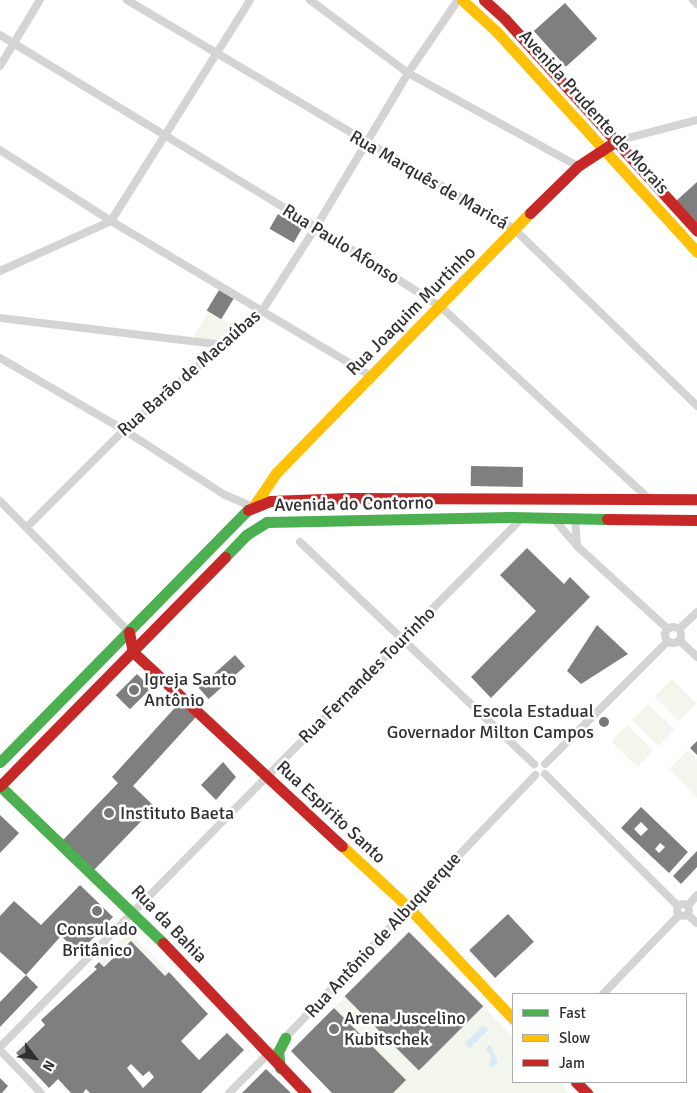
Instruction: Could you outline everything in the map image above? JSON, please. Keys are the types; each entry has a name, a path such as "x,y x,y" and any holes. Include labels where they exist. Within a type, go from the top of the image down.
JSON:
{"street":[{"path":"0,66 40,0"},
{"name":"Rua Marquês de Maricá","path":"126,0 514,229 697,406"},
{"path":"0,271 111,222 250,0"},
{"path":"310,0 408,73 578,166"},
{"name":"Rua Barão de Macaúbas","path":"26,526 124,430 262,311 316,227 408,73 460,0"},
{"name":"Avenida Prudente de Morais","path":"460,0 478,13 603,147 697,252"},
{"path":"478,13 480,0"},
{"name":"Avenida Prudente de Morais","path":"484,0 506,19 697,231"},
{"path":"693,0 697,4"},
{"name":"Rua Paulo Afonso","path":"0,35 316,227 441,307 648,498"},
{"path":"616,141 697,120"},
{"name":"Rua Joaquim Murtinho","path":"253,507 276,473 441,307 514,229 578,166 603,147 616,141"},
{"path":"0,150 111,222 371,376"},
{"path":"0,318 223,345"},
{"path":"0,358 124,430 225,495 253,507 246,535"},
{"name":"Avenida do Contorno","path":"0,762 129,632 241,515 253,507 270,501 349,498 697,499"},
{"path":"0,501 129,632 133,652"},
{"name":"Rua Fernandes Tourinho","path":"0,1049 266,774 523,517"},
{"path":"576,517 577,546"},
{"name":"Avenida do Contorno","path":"0,786 246,535 277,520 385,522 576,517 697,520"},
{"path":"553,518 577,546 668,629 679,629 697,612"},
{"path":"300,542 404,638 534,764 535,775 545,774"},
{"path":"668,629 668,641"},
{"path":"679,629 679,640 697,657"},
{"path":"534,764 545,764 668,641 679,640"},
{"name":"Rua Espírito Santo","path":"133,652 408,907 512,1018"},
{"path":"545,764 545,774 678,906 679,915"},
{"name":"Rua Antônio de Albuquerque","path":"230,1093 285,1038 535,775"},
{"name":"Rua da Bahia","path":"0,786 133,911 267,1055 306,1093"},
{"path":"697,895 688,906 688,915 697,924"},
{"path":"678,906 688,906"},
{"path":"603,993 679,915 688,915"},
{"path":"280,1068 278,1052 285,1038"},
{"path":"0,1049 41,1093"},
{"path":"577,1083 587,1093"}],"shaded area":[{"path":"254,308 261,312 222,344 191,341 208,313 237,327"},
{"path":"672,679 697,704 679,721 654,697"},
{"path":"648,704 675,730 659,746 632,721"},
{"path":"627,725 654,751 638,767 611,742"},
{"path":"688,750 697,759 697,798 669,769"},
{"path":"129,932 169,972 165,976 131,941 104,967 99,962"},
{"path":"409,932 512,1036 512,1083 559,1083 569,1093 332,1093 291,1051"},
{"path":"483,1025 488,1030 470,1048 465,1043"},
{"path":"490,1044 498,1062 493,1067 489,1065 491,1056 486,1049"}],"building":[{"path":"565,3 597,39 566,67 534,31"},
{"path":"697,182 697,223 676,201"},
{"path":"278,214 302,228 294,243 270,229"},
{"path":"219,290 234,299 221,319 207,311"},
{"path":"471,466 523,467 523,487 471,486"},
{"path":"527,548 564,584 570,577 590,597 491,698 471,677 536,611 500,575"},
{"path":"597,625 628,654 581,684 567,671"},
{"path":"235,655 245,666 209,699 199,688"},
{"path":"137,674 151,688 130,709 116,695"},
{"path":"181,701 196,717 133,786 155,807 93,871 62,841 118,783 112,777"},
{"path":"697,741 697,755 690,748"},
{"path":"223,762 236,777 216,800 201,785"},
{"path":"641,807 688,852 669,873 621,828","holes":["641,822 648,829 641,836 634,829","660,843 665,847 659,853 655,849"]},
{"path":"0,815 19,833 0,853"},
{"path":"697,851 697,867 681,884 673,876"},
{"path":"80,885 113,917 79,953 61,936 26,975 0,952 0,916 14,901 41,925"},
{"path":"508,914 534,942 495,978 469,950"},
{"path":"409,932 483,1006 419,1071 345,996"},
{"path":"131,941 165,976 169,972 208,1014 181,1041 199,1060 227,1033 244,1050 201,1093 90,1093 86,1089 83,1093 71,1093 58,1079 49,1088 16,1053 45,1025 41,1020 97,969 94,967 99,962 104,967","holes":["131,1064 143,1076 149,1071 154,1077 143,1088 127,1068"]},
{"path":"26,975 38,987 0,1027 0,1002"},
{"name":"Arena Juscelino Kubitschek","path":"334,1008 406,1080 393,1093 332,1093 291,1051"},
{"path":"266,1069 291,1093 242,1093"},
{"path":"0,1078 8,1086 2,1093 0,1093"}],"traffic: fast":[{"path":"0,762 248,510"},
{"path":"225,557 246,535 267,522 510,517 607,519"},
{"path":"0,786 163,943"},
{"path":"280,1068 278,1052 285,1038"}],"traffic: slow":[{"path":"462,0 496,31 697,252"},
{"path":"253,507 276,473 530,213"},
{"path":"342,846 408,907 512,1018"}],"traffic: jam":[{"path":"484,0 505,19 697,231"},
{"path":"530,213 578,166 616,141"},
{"path":"248,510 270,501 349,498 697,499"},
{"path":"607,519 697,520"},
{"path":"0,786 225,557"},
{"path":"129,632 133,652 342,846"},
{"path":"163,943 306,1093"},
{"path":"577,1083 587,1093"}],"place":[{"name":"Igreja Santo Antônio","path":"134,690"},
{"name":"Escola Estadual Governador Milton Campos","path":"604,722"},
{"name":"Instituto Baeta","path":"109,813"},
{"name":"Consulado Britânico","path":"97,911"},
{"name":"Arena Juscelino Kubitschek","path":"334,1029"}]}
